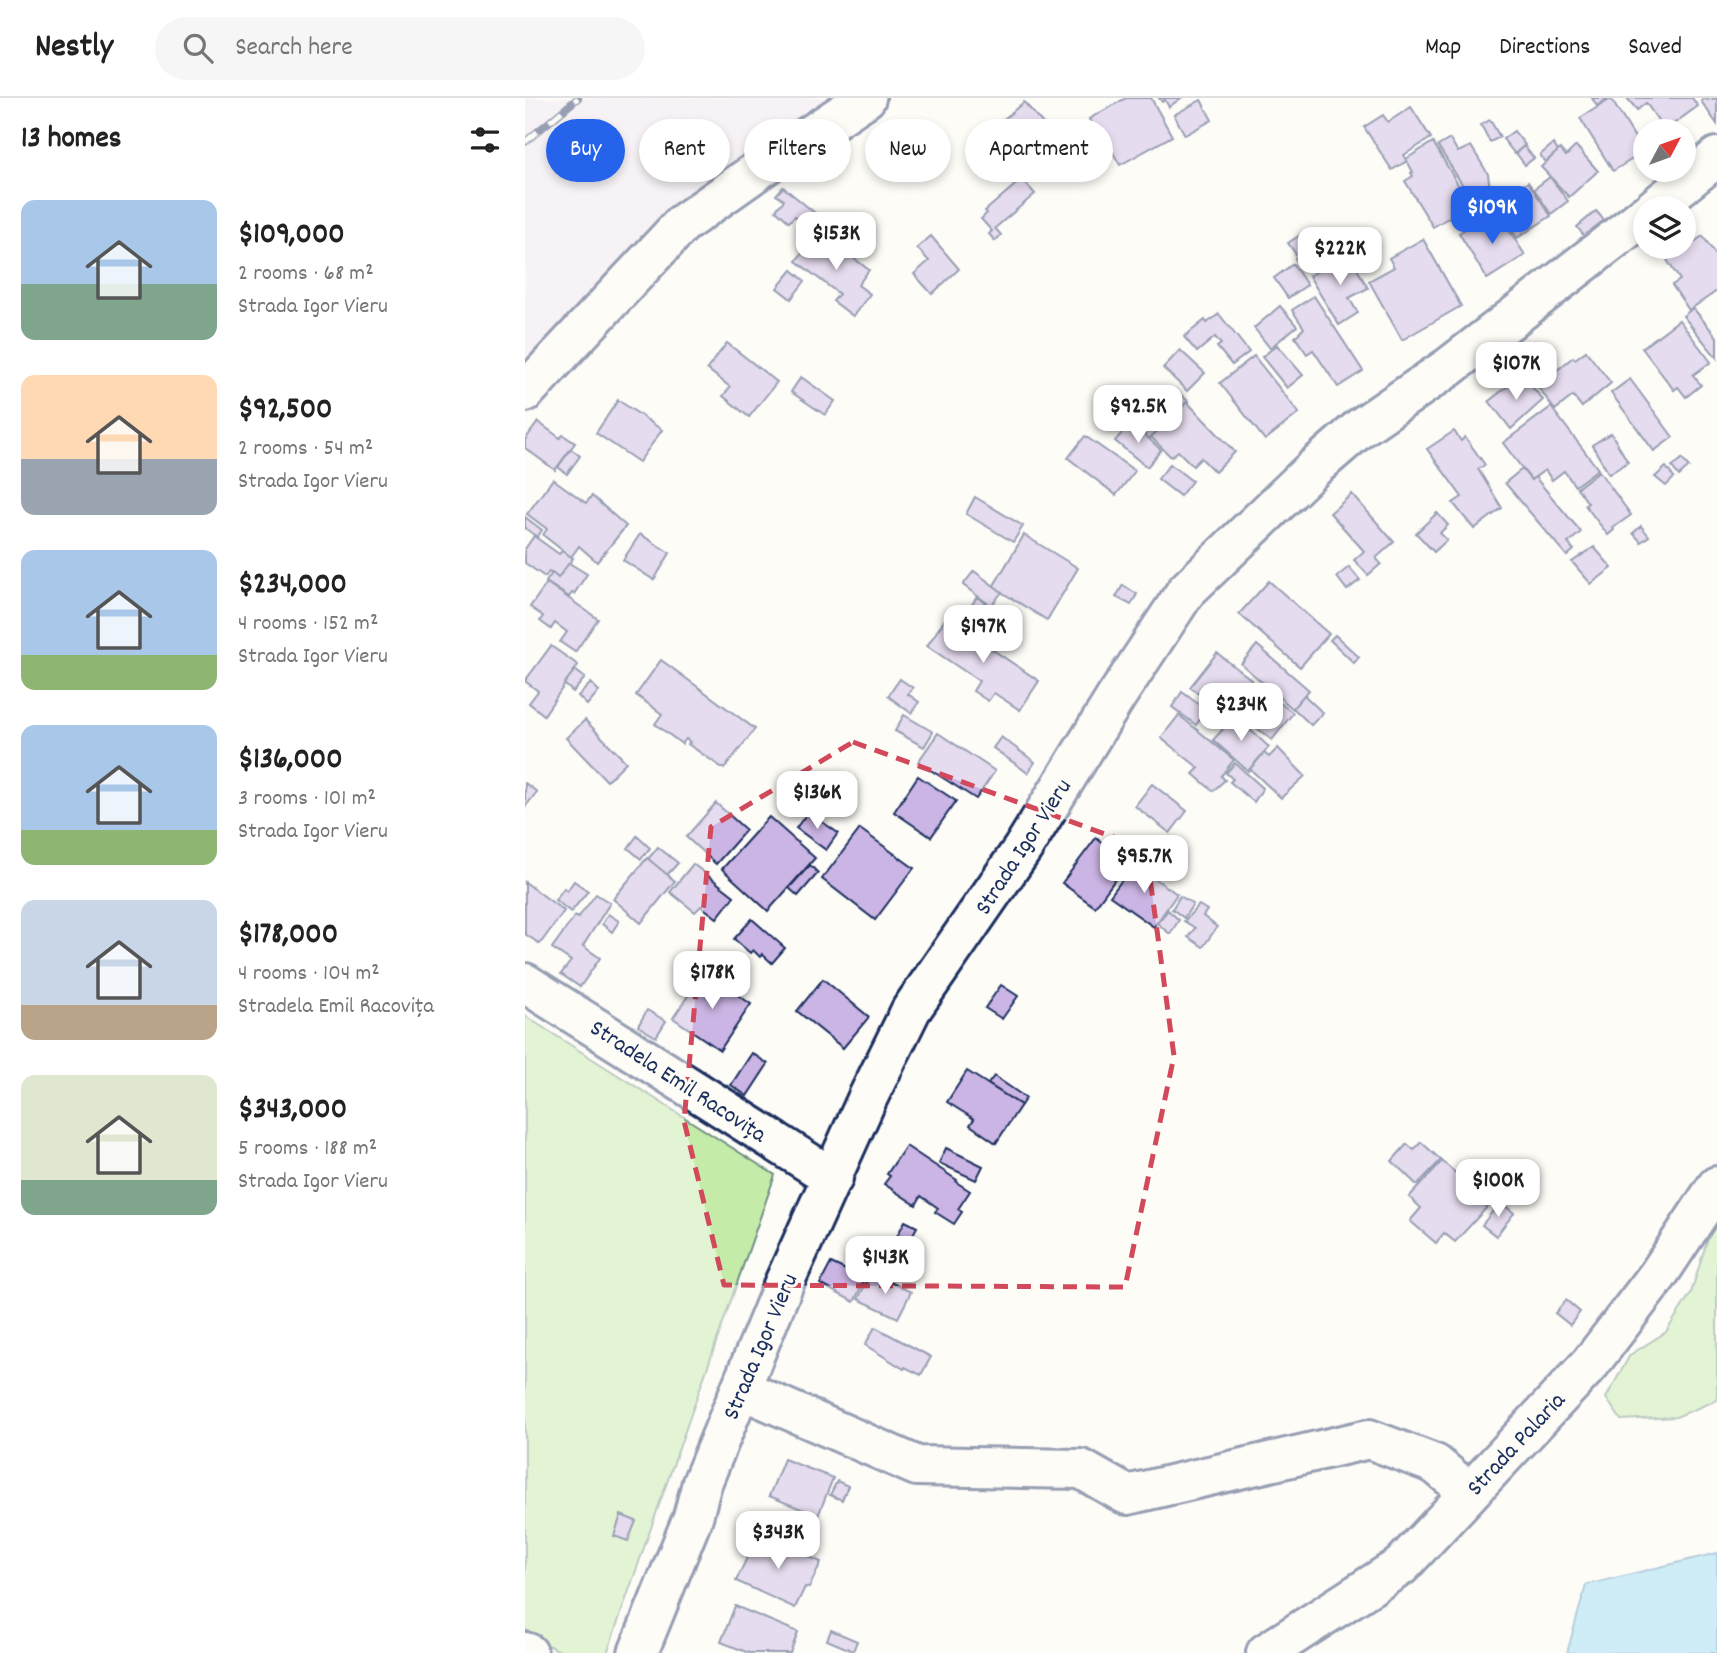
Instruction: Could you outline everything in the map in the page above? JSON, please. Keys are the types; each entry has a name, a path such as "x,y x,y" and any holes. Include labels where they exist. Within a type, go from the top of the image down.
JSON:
{"street":[{"path":"525,392 682,224 866,98"},
{"path":"1669,196 1717,157"},
{"name":"Strada Igor Vieru","path":"638,1653 693,1517 702,1483 784,1283 868,1097 911,1010 1023,848 1116,697 1187,591 1315,467 1360,428 1449,367 1633,224"},
{"name":"Stradela Emil Racovița","path":"525,983 832,1178"},
{"name":"Strada Palaria","path":"1266,1653 1401,1566 1590,1364 1658,1276 1717,1186"},
{"path":"741,1389 917,1466 1081,1469 1127,1495 1369,1439 1435,1464 1469,1492"}],"highlighted area":[{"path":"853,742 1146,849 1174,1056 1125,1287 724,1285 684,1121 711,827"}],"shaded area":[{"path":"525,98 842,98 818,119 744,119 745,182 525,372"}],"green space":[{"path":"525,1016 775,1175 607,1653 564,1653 525,1634"},
{"path":"1717,1220 1717,1400 1676,1417 1621,1420 1606,1398 1630,1355 1666,1332 1691,1293 1706,1244"}],"water":[{"path":"1717,1553 1717,1653 1567,1653 1586,1585"}],"building":[{"path":"1126,98 1151,98 1172,136 1120,165 1113,153 1113,119 1089,119"},
{"path":"1159,98 1181,98 1169,107 1165,100 1162,102"},
{"path":"1592,98 1608,98 1597,106"},
{"path":"1627,98 1692,98 1698,106 1680,119 1657,119 1646,103 1637,110"},
{"path":"1704,98 1717,98 1717,124 1701,101"},
{"path":"1611,99 1633,134 1633,159 1613,171 1580,118"},
{"path":"1201,100 1212,120 1185,135 1174,115"},
{"path":"1024,102 1039,119 1004,119"},
{"path":"1411,107 1431,138 1404,155 1407,161 1392,170 1364,127 1383,115 1388,122"},
{"path":"1490,120 1500,137 1490,142 1481,125"},
{"path":"1514,131 1525,145 1515,154 1503,139"},
{"path":"1450,139 1458,152 1471,146 1488,174 1490,188 1472,200 1438,146"},
{"path":"1433,142 1470,205 1433,227 1405,181 1413,176 1406,159"},
{"path":"1553,144 1558,151 1546,162 1540,155"},
{"path":"1524,146 1534,158 1525,165 1516,153"},
{"path":"1576,146 1598,171 1569,197 1541,167 1560,149 1566,156"},
{"path":"1550,177 1568,201 1551,214 1534,189"},
{"path":"1019,182 1025,182 1035,194 995,228 1001,235 995,241 989,234 992,231 981,219 987,213 985,211"},
{"path":"1528,182 1551,216 1517,238 1495,205"},
{"path":"783,187 820,217 810,228 795,216 789,222 776,210 784,200 776,195"},
{"path":"1596,211 1605,221 1585,237 1577,227"},
{"path":"1489,215 1494,223 1502,219 1525,255 1487,279 1459,233"},
{"path":"819,231 869,270 858,285 870,294 853,316 833,301 839,294 796,261"},
{"path":"1300,235 1310,249 1302,254 1307,262 1300,267 1295,258 1297,256 1288,243"},
{"path":"931,236 959,269 932,294 914,274 929,261 917,248"},
{"path":"1703,236 1717,257 1717,291 1689,310 1672,285 1680,280 1667,260 1696,259 1696,241"},
{"path":"1423,239 1461,306 1402,340 1369,281 1394,267 1389,258"},
{"path":"1348,253 1368,288 1349,298 1358,313 1339,325 1309,276"},
{"path":"1293,264 1307,285 1288,298 1274,278"},
{"path":"792,270 805,281 791,299 777,288"},
{"path":"1314,296 1363,371 1338,387 1313,350 1307,354 1295,337 1304,328 1292,310"},
{"path":"1280,306 1297,326 1270,348 1254,328"},
{"path":"1693,308 1717,337 1717,358 1683,316"},
{"path":"1219,314 1249,352 1232,365 1217,347 1221,344 1215,337 1197,352 1184,337 1205,320 1207,323"},
{"path":"1679,320 1711,362 1693,375 1701,385 1686,397 1678,387 1674,390 1642,348"},
{"path":"727,343 777,382 749,417 723,396 730,387 707,369"},
{"path":"1277,345 1303,375 1287,388 1262,357"},
{"path":"1180,350 1205,373 1187,391 1163,368"},
{"path":"1586,351 1611,383 1582,407 1573,396 1555,410 1526,370 1544,356 1556,371 1573,357 1575,359"},
{"path":"1254,356 1299,413 1265,440 1220,383"},
{"path":"1522,375 1543,400 1511,429 1489,401"},
{"path":"801,377 835,401 825,415 791,392"},
{"path":"1630,379 1673,437 1654,451 1611,393"},
{"path":"1176,390 1188,401 1149,439 1138,427"},
{"path":"1132,398 1147,414 1135,425 1131,422 1130,424 1117,412"},
{"path":"618,400 662,430 639,462 596,433"},
{"path":"1187,402 1235,452 1215,472 1201,458 1193,466 1178,451 1171,457 1151,437"},
{"path":"1551,407 1598,469 1575,486 1564,471 1552,480 1545,470 1531,480 1503,443"},
{"path":"538,422 560,438 563,435 575,443 555,470 525,448 525,440"},
{"path":"1131,422 1161,450 1147,467 1115,441"},
{"path":"1454,431 1461,441 1465,437 1485,465 1478,469 1502,508 1474,529 1453,503 1462,497 1427,449"},
{"path":"1611,433 1628,462 1609,474 1592,445"},
{"path":"1085,436 1135,471 1116,495 1068,458"},
{"path":"571,449 580,456 567,474 558,467"},
{"path":"1682,459 1689,467 1679,476 1672,467"},
{"path":"1170,464 1192,481 1180,496 1158,479"},
{"path":"1666,467 1674,478 1666,486 1655,477"},
{"path":"1522,469 1531,480 1535,477 1581,532 1568,543 1574,550 1567,556 1505,483"},
{"path":"1599,471 1631,515 1608,535 1585,505 1588,503 1577,488"},
{"path":"553,479 586,503 592,496 626,526 597,562 579,546 571,557 543,535 547,529 527,514"},
{"path":"1352,494 1394,542 1376,558 1381,564 1368,575 1354,560 1364,551 1330,513"},
{"path":"975,497 1023,526 1013,542 966,514"},
{"path":"1437,513 1448,525 1440,533 1447,540 1434,552 1416,533"},
{"path":"525,517 542,530 537,537 525,528"},
{"path":"1641,526 1649,536 1641,542 1633,533"},
{"path":"640,534 670,553 654,580 623,560"},
{"path":"1024,535 1078,568 1047,620 993,587"},
{"path":"534,536 559,554 562,551 573,558 558,578 549,572 545,577 525,563 525,549"},
{"path":"1594,547 1612,568 1591,584 1572,562"},
{"path":"569,563 587,574 569,597 546,582 552,573 558,578"},
{"path":"1349,567 1360,580 1347,590 1337,577"},
{"path":"974,571 1002,592 991,606 963,585"},
{"path":"1269,581 1329,634 1300,667 1239,614"},
{"path":"547,583 598,619 575,652 560,642 567,632 555,623 551,629 540,621 543,616 530,607"},
{"path":"1123,585 1137,594 1131,605 1116,597"},
{"path":"977,597 1001,613 1005,607 1016,614 999,641 963,618"},
{"path":"946,618 1039,681 1020,710 994,693 988,701 973,691 979,681 927,646"},
{"path":"1335,635 1359,657 1354,663 1330,640"},
{"path":"1257,645 1309,690 1293,709 1241,664"},
{"path":"551,646 578,665 544,715 529,703 538,691 525,681"},
{"path":"1217,653 1252,680 1224,714 1190,687"},
{"path":"661,660 755,729 724,769 688,744 690,742 686,739 682,744 655,724 662,714 636,695"},
{"path":"575,670 585,678 573,692 564,684"},
{"path":"900,679 913,688 908,694 919,702 911,713 888,696"},
{"path":"591,683 599,691 587,705 578,696"},
{"path":"1262,689 1293,713 1272,740 1252,724 1256,719 1245,711"},
{"path":"1182,692 1207,710 1196,725 1172,707"},
{"path":"1304,695 1323,713 1311,725 1293,708"},
{"path":"904,715 933,732 924,747 895,731"},
{"path":"1179,715 1234,760 1221,776 1225,780 1213,791 1193,774 1199,768 1161,738"},
{"path":"1235,716 1269,747 1248,771 1213,740"},
{"path":"585,720 626,762 607,781 566,738"},
{"path":"938,733 995,771 976,799 918,762"},
{"path":"1001,737 1035,762 1028,773 993,748"},
{"path":"1278,748 1305,776 1281,798 1250,769 1264,753 1269,757"},
{"path":"1235,763 1263,788 1254,802 1230,782 1233,779 1226,773"},
{"path":"918,776 956,801 931,837 894,812"},
{"path":"525,783 537,792 525,807"},
{"path":"1152,784 1187,811 1170,833 1135,806"},
{"path":"716,803 746,830 716,864 686,837"},
{"path":"808,812 838,833 826,850 796,828"},
{"path":"769,817 815,858 768,911 722,869"},
{"path":"860,829 914,868 875,920 822,879"},
{"path":"637,836 650,848 641,859 628,848"},
{"path":"1096,838 1126,861 1095,907 1062,883"},
{"path":"658,847 678,863 667,875 648,859"},
{"path":"647,858 675,881 641,923 613,899"},
{"path":"693,864 734,896 717,918 701,906 695,912 670,892"},
{"path":"1134,864 1177,894 1154,927 1110,896"},
{"path":"810,865 818,873 798,896 789,888"},
{"path":"574,881 588,891 571,912 555,900 564,888 567,891"},
{"path":"525,882 564,911 540,944 525,934"},
{"path":"596,894 610,903 583,946 600,958 580,987 561,974 571,961 552,948 575,916 578,918"},
{"path":"1180,896 1193,904 1184,918 1172,909"},
{"path":"1199,905 1207,910 1203,916 1217,927 1203,947 1188,937 1195,928 1184,921"},
{"path":"1168,910 1179,920 1170,934 1157,923"},
{"path":"608,914 619,921 612,932 602,924"},
{"path":"752,919 785,948 772,963 762,954 760,957 753,950 750,953 734,939"},
{"path":"704,972 751,1004 720,1050 673,1018"},
{"path":"823,979 869,1017 843,1048 797,1011"},
{"path":"1001,985 1018,996 1002,1019 985,1008"},
{"path":"647,1010 666,1021 656,1037 638,1026"},
{"path":"752,1053 768,1064 747,1096 731,1085"},
{"path":"967,1071 1021,1105 996,1143 970,1125 974,1119 947,1102"},
{"path":"994,1076 1026,1098 1021,1105 988,1084"},
{"path":"1421,1142 1441,1160 1417,1185 1392,1161 1407,1144 1414,1150"},
{"path":"906,1146 970,1191 958,1209 962,1212 954,1224 935,1212 938,1208 921,1196 916,1205 884,1184 890,1176 887,1174"},
{"path":"946,1148 983,1166 976,1180 939,1163"},
{"path":"1442,1161 1490,1204 1455,1242 1444,1233 1436,1243 1410,1221 1421,1208 1409,1197"},
{"path":"1500,1202 1514,1213 1496,1236 1482,1225"},
{"path":"905,1221 917,1227 902,1255 890,1249"},
{"path":"831,1263 865,1279 854,1302 820,1284"},
{"path":"871,1273 911,1292 898,1318 858,1299"},
{"path":"1566,1300 1580,1312 1570,1325 1555,1313"},
{"path":"875,1327 931,1357 921,1375 905,1367 904,1369 865,1345"},
{"path":"784,1459 833,1478 818,1516 769,1496"},
{"path":"837,1481 848,1486 842,1500 830,1495"},
{"path":"621,1515 636,1521 628,1541 614,1536"},
{"path":"758,1534 821,1562 809,1588 805,1587 795,1608 736,1581"},
{"path":"735,1606 798,1632 790,1653 749,1653 721,1642"},
{"path":"831,1630 857,1641 853,1651 827,1640"}],"railway":[{"path":"525,142 578,98"}]}
